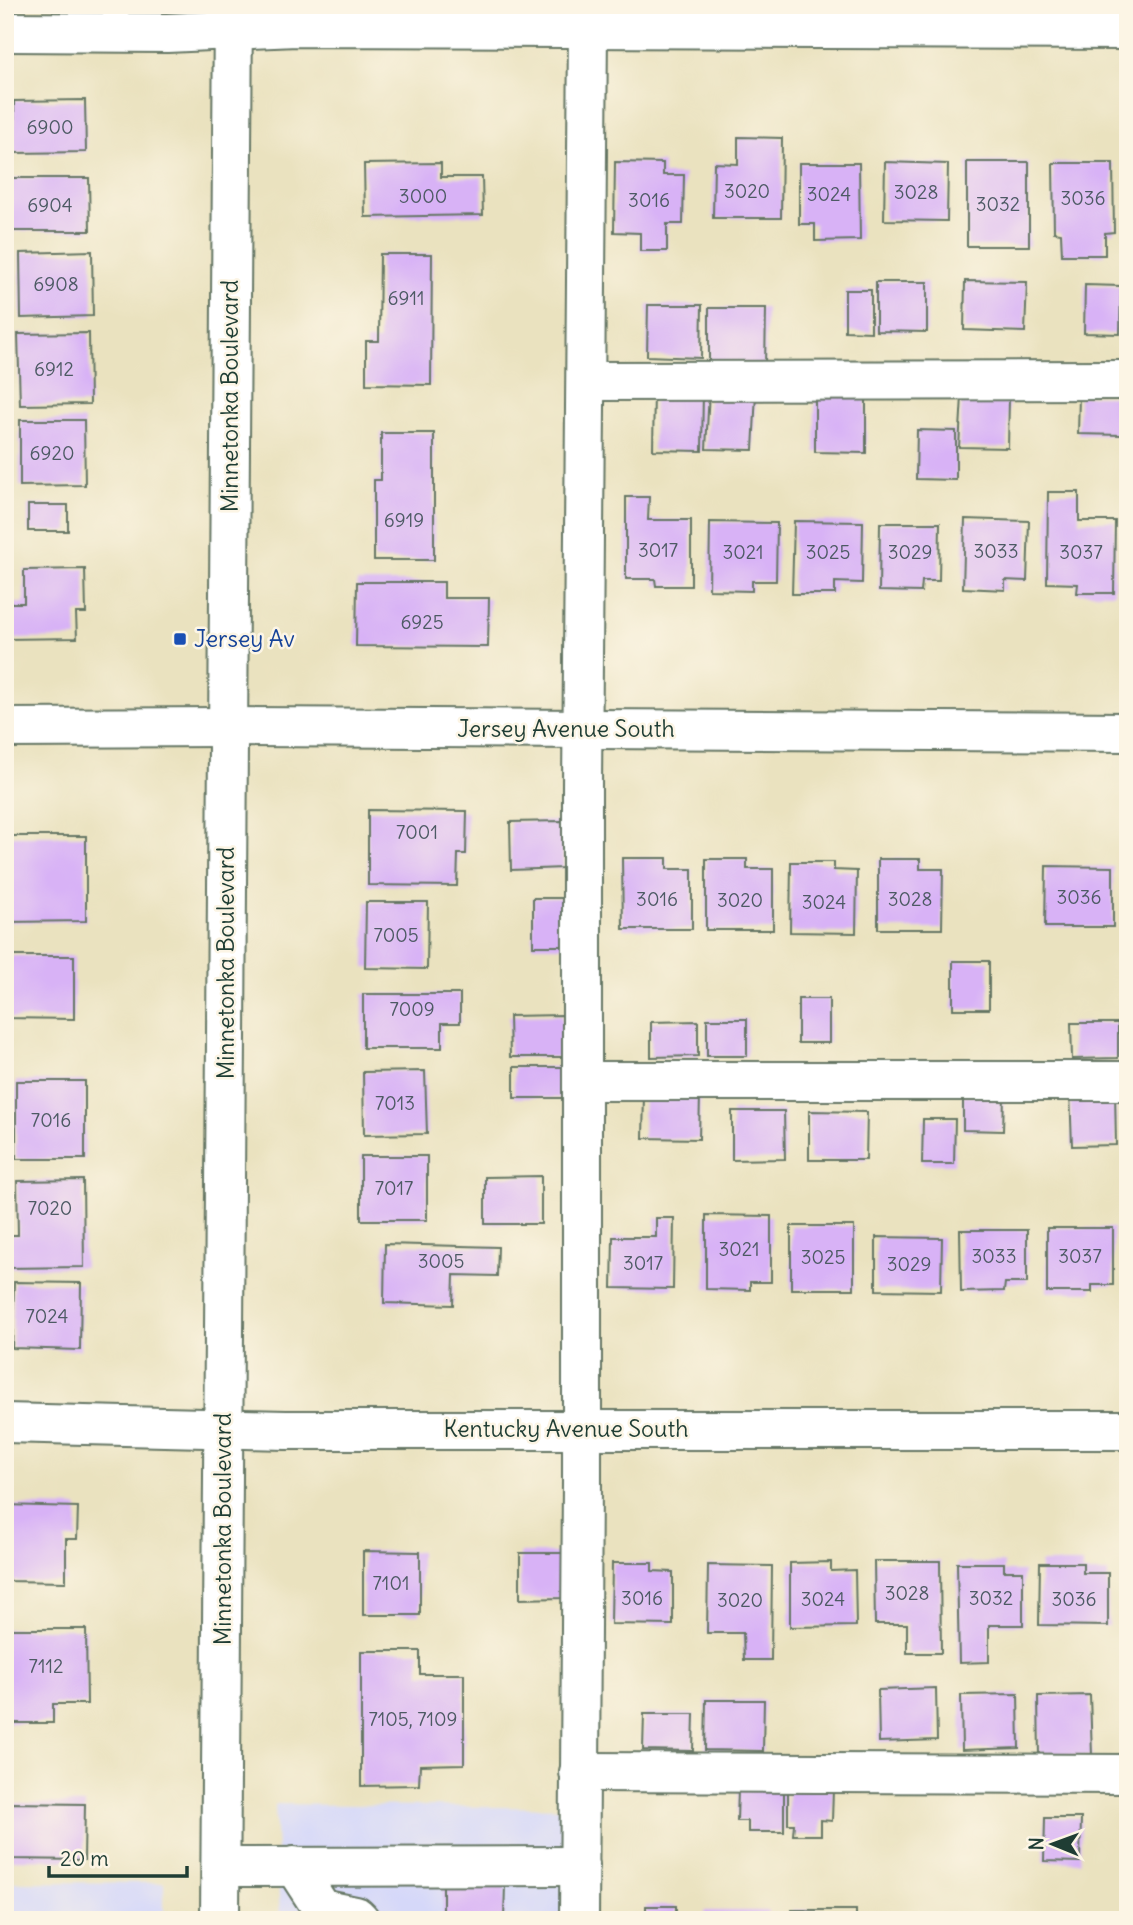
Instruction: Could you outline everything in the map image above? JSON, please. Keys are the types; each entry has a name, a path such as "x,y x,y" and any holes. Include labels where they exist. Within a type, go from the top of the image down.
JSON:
{"street":[{"path":"5,32 167,33 233,18 296,27 589,29 855,17 1128,30"},
{"name":"Minnetonka Boulevard","path":"220,1920 233,18"},
{"path":"579,1920 589,29"},
{"path":"586,382 1128,380"},
{"name":"Jersey Avenue South","path":"5,728 1128,732"},
{"path":"582,1081 1128,1081"},
{"name":"Kentucky Avenue South","path":"5,1423 224,1429 1128,1430"},
{"path":"579,1772 1128,1774"},
{"path":"294,1866 324,1916 356,1916 360,1920"},
{"path":"220,1867 580,1866"}],"shaded area":[{"path":"275,1804 570,1808 569,1920 280,1920"},
{"path":"5,1882 164,1883 164,1920 5,1920"}],"building":[{"path":"85,100 86,152 15,153 14,101"},
{"path":"738,137 782,138 781,218 713,218 714,163 738,164"},
{"path":"615,162 663,163 663,175 684,175 683,224 667,224 667,251 640,251 640,233 614,232"},
{"path":"885,162 948,164 947,221 884,220"},
{"path":"967,162 1029,162 1029,246 967,246"},
{"path":"441,163 441,177 482,177 483,215 365,217 364,164"},
{"path":"799,163 859,163 860,240 815,241 815,224 799,224"},
{"path":"1053,163 1113,163 1114,232 1105,233 1105,255 1062,255 1061,233 1054,232"},
{"path":"10,178 89,178 90,231 11,231"},
{"path":"92,251 93,316 21,318 20,253"},
{"path":"380,254 432,254 431,385 366,384 366,341 379,341"},
{"path":"965,281 1027,282 1025,332 964,330"},
{"path":"876,282 927,282 927,332 876,331"},
{"path":"1085,285 1121,286 1120,334 1084,333"},
{"path":"845,290 871,290 871,332 845,331"},
{"path":"648,305 702,305 701,358 647,356"},
{"path":"709,308 766,308 765,367 709,367"},
{"path":"89,333 90,404 20,405 18,334"},
{"path":"654,391 703,391 702,451 653,450"},
{"path":"709,391 756,393 753,450 706,449"},
{"path":"815,393 866,393 866,453 815,452"},
{"path":"962,396 1009,398 1008,448 959,447"},
{"path":"1079,396 1123,396 1122,435 1078,434"},
{"path":"20,420 84,420 85,485 20,486"},
{"path":"917,430 956,431 956,480 916,479"},
{"path":"381,433 434,433 434,560 374,560 374,480 381,480"},
{"path":"1048,492 1079,492 1079,521 1115,521 1114,593 1077,593 1078,584 1047,583"},
{"path":"626,497 649,497 648,520 691,520 691,586 656,586 655,579 626,579"},
{"path":"28,505 68,505 68,531 28,531"},
{"path":"965,519 1029,521 1027,581 1005,580 1005,590 963,588"},
{"path":"794,521 863,522 862,583 835,582 835,594 792,594"},
{"path":"710,522 777,523 776,581 752,581 752,591 709,590"},
{"path":"880,523 940,523 939,581 922,581 921,592 879,591"},
{"path":"85,569 86,613 76,613 77,638 5,639 5,603 24,603 24,570"},
{"path":"357,582 444,582 444,598 489,598 488,647 356,646"},
{"path":"368,810 467,811 466,854 458,854 457,886 368,885"},
{"path":"562,821 563,868 511,870 510,822"},
{"path":"5,836 86,836 86,921 5,922"},
{"path":"622,858 667,858 667,869 692,869 692,929 623,929"},
{"path":"706,859 747,859 747,869 773,869 773,930 706,930"},
{"path":"878,859 920,859 920,869 943,869 942,929 878,929"},
{"path":"791,862 834,862 834,870 857,871 856,933 790,932"},
{"path":"1046,866 1113,867 1113,927 1045,927"},
{"path":"533,898 567,898 567,946 533,946"},
{"path":"366,902 428,902 427,969 365,968"},
{"path":"5,956 74,956 74,1019 5,1018"},
{"path":"953,961 989,961 989,1009 953,1009"},
{"path":"363,994 460,994 460,1023 442,1023 442,1048 363,1048"},
{"path":"798,999 829,999 829,1043 798,1043"},
{"path":"562,1015 562,1057 510,1057 509,1016"},
{"path":"707,1019 747,1019 747,1056 707,1056"},
{"path":"698,1021 698,1056 651,1057 651,1022"},
{"path":"1071,1023 1118,1023 1118,1058 1072,1059"},
{"path":"514,1067 565,1067 565,1098 514,1098"},
{"path":"425,1071 427,1134 364,1135 363,1072"},
{"path":"16,1081 85,1081 85,1159 16,1159"},
{"path":"1115,1090 1116,1145 1072,1146 1070,1091"},
{"path":"644,1094 700,1095 699,1139 643,1138"},
{"path":"963,1095 1004,1096 1003,1131 963,1130"},
{"path":"732,1111 784,1111 785,1159 732,1160"},
{"path":"809,1111 867,1112 866,1160 809,1160"},
{"path":"923,1119 955,1119 954,1164 922,1164"},
{"path":"361,1156 427,1156 427,1220 361,1220"},
{"path":"541,1176 541,1224 485,1224 485,1177"},
{"path":"83,1180 84,1267 5,1268 5,1235 18,1235 17,1181"},
{"path":"706,1215 771,1216 771,1282 750,1282 750,1290 706,1289"},
{"path":"656,1218 674,1218 673,1289 612,1288 613,1237 656,1237"},
{"path":"791,1226 854,1226 854,1289 791,1289"},
{"path":"1047,1228 1113,1228 1113,1285 1092,1285 1092,1292 1047,1292"},
{"path":"960,1230 1027,1230 1027,1283 1005,1283 1004,1291 961,1292"},
{"path":"876,1237 942,1238 941,1291 876,1290"},
{"path":"385,1244 498,1247 497,1276 454,1275 453,1305 384,1303"},
{"path":"14,1282 81,1283 80,1350 12,1348"},
{"path":"5,1505 78,1507 77,1539 66,1539 66,1582 6,1581"},
{"path":"363,1551 420,1552 420,1615 363,1615"},
{"path":"520,1553 563,1553 563,1598 520,1599"},
{"path":"874,1561 940,1561 941,1653 907,1653 907,1624 875,1624"},
{"path":"831,1562 831,1571 855,1570 856,1626 790,1627 790,1563"},
{"path":"612,1563 652,1563 652,1571 673,1572 673,1625 611,1624"},
{"path":"957,1563 1004,1563 1004,1571 1023,1571 1023,1625 989,1625 989,1662 959,1663"},
{"path":"1040,1563 1083,1563 1083,1573 1108,1573 1108,1626 1039,1625"},
{"path":"708,1565 772,1566 771,1660 744,1660 743,1633 707,1633"},
{"path":"5,1629 86,1629 87,1704 53,1704 53,1723 5,1723"},
{"path":"361,1651 420,1651 420,1674 464,1674 464,1764 420,1765 419,1785 361,1786"},
{"path":"936,1688 937,1740 879,1742 878,1690"},
{"path":"1018,1694 1019,1748 962,1750 961,1695"},
{"path":"1090,1695 1092,1756 1039,1757 1038,1696"},
{"path":"706,1700 764,1700 763,1751 705,1750"},
{"path":"644,1714 694,1714 693,1751 643,1750"},
{"path":"738,1789 784,1790 784,1832 748,1832 748,1821 737,1821"},
{"path":"788,1789 833,1789 832,1821 821,1820 821,1835 793,1835 794,1824 788,1824"},
{"path":"10,1803 85,1804 84,1860 9,1859"},
{"path":"1045,1818 1081,1818 1080,1862 1044,1861"},
{"path":"443,1883 505,1884 504,1920 443,1920"},
{"path":"646,1906 676,1906 676,1920 646,1920"},
{"path":"792,1910 856,1910 856,1920 791,1920"},
{"path":"704,1911 768,1911 768,1920 704,1920"},
{"path":"977,1916 1029,1916 1029,1920 977,1920"}],"place":[{"name":"Jersey Av","path":"180,639"}]}
